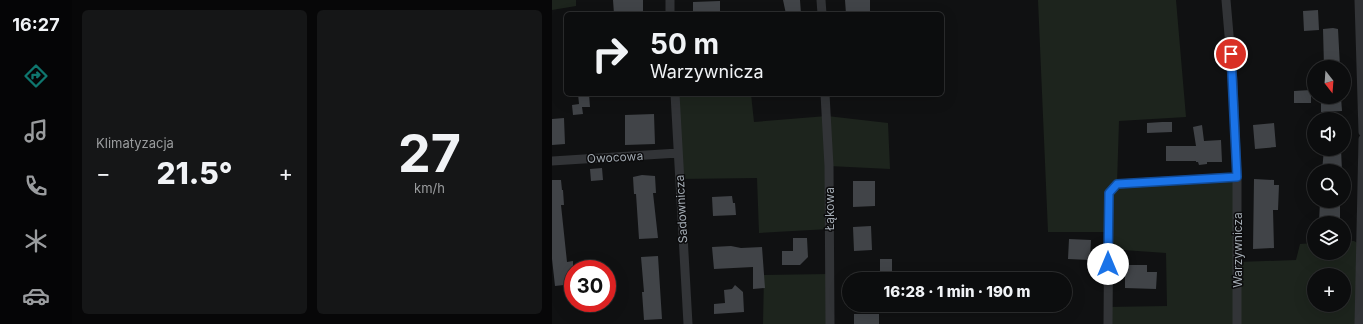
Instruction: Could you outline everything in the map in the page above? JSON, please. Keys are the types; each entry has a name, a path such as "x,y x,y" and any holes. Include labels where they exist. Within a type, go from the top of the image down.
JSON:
{"street":[{"path":"670,0 670,12"},
{"path":"821,0 822,12"},
{"name":"Warzywnicza","path":"1226,0 1233,82 1237,177 1237,324"},
{"path":"1359,0 1363,132"},
{"name":"Sadownicza","path":"675,96 688,324"},
{"name":"Łąkowa","path":"826,96 829,166 830,324"},
{"path":"1359,324 1363,139"},
{"name":"Owocowa","path":"552,161 678,154"},
{"path":"1108,324 1109,193 1117,184 1237,177"}],"shaded area":[{"path":"552,0 576,0 576,6 552,10"},
{"path":"1038,0 1176,0 1186,117 1119,121 1117,184 1237,177 1237,262 1296,260 1300,244 1307,244 1307,260 1351,260 1351,241 1354,241 1361,245 1363,324 1108,324 1108,307 1167,306 1166,253 1109,249 1108,232 1048,232"},
{"path":"675,96 751,96 754,122 827,116 888,123 890,169 829,166 829,229 759,233 757,178 679,179"},
{"path":"829,274 830,324 763,324 764,275"}],"building":[{"path":"613,0 643,0 643,12 614,12"},
{"path":"783,0 800,0 801,12 786,12"},
{"path":"845,0 870,0 870,12 846,12"},
{"path":"720,1 720,12 693,12 693,2"},
{"path":"1318,10 1319,30 1304,31 1303,11"},
{"path":"1323,29 1338,29 1340,60 1324,60"},
{"path":"1307,90 1307,103 1294,103 1294,91"},
{"path":"578,96 589,96 590,107 582,107 583,114 573,115 572,105 579,104"},
{"path":"1321,104 1342,104 1342,111 1321,112"},
{"path":"654,114 655,144 625,145 625,115"},
{"path":"564,118 565,144 552,145 552,119"},
{"path":"1172,122 1172,132 1147,133 1147,123"},
{"path":"1274,123 1276,147 1255,149 1253,125"},
{"path":"1202,125 1204,141 1221,140 1222,162 1207,162 1207,164 1199,165 1196,161 1166,161 1166,146 1196,146 1193,127"},
{"path":"1323,156 1341,156 1342,164 1323,164"},
{"path":"602,168 603,180 591,181 590,169"},
{"path":"642,175 655,176 656,193 653,193 658,238 639,239 636,194 634,194 633,177"},
{"path":"1254,179 1274,180 1274,185 1279,185 1278,210 1273,210 1274,248 1253,249"},
{"path":"552,180 561,180 564,205 561,205 567,260 564,260 564,285 555,286 552,259"},
{"path":"853,181 875,181 875,206 853,207"},
{"path":"732,196 733,203 735,203 736,215 713,216 712,197"},
{"path":"1320,208 1340,208 1340,216 1319,216"},
{"path":"871,226 872,250 854,251 853,227"},
{"path":"793,238 807,238 808,257 800,265 782,265 782,251 793,251"},
{"path":"1069,239 1091,240 1090,260 1068,259"},
{"path":"731,246 741,248 762,247 765,288 753,289 753,267 714,269 712,247"},
{"path":"658,256 662,319 644,320 642,292 644,292 641,257"},
{"path":"880,259 892,259 892,271 880,271"},
{"path":"1125,265 1147,265 1147,272 1157,272 1156,289 1125,288"},
{"path":"735,285 743,292 744,312 714,314 714,304 725,303 724,290 732,289"},
{"path":"854,314 879,314 879,324 854,324"}],"route":[{"path":"1108,264 1109,193 1117,184 1237,177 1231,54"}]}
